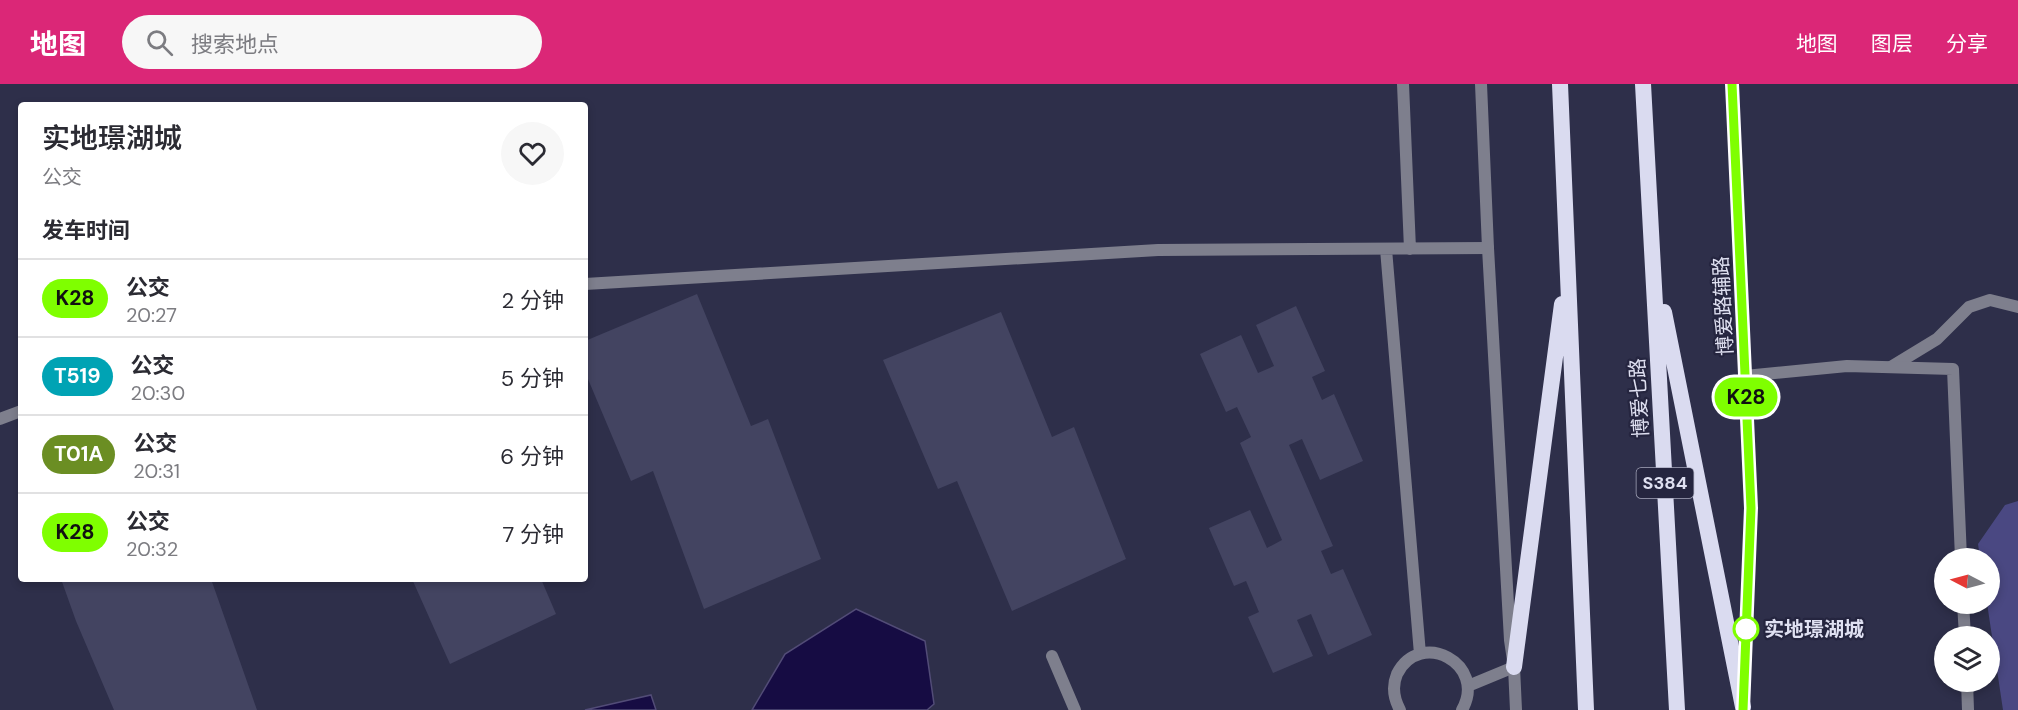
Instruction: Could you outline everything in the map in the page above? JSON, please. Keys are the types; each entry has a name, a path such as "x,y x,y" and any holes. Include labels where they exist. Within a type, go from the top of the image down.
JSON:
{"highway":[{"path":"1560,84 1586,710"},
{"name":"博爱七路","path":"1643,84 1677,710"},
{"path":"1652,255 1743,708"},
{"path":"1514,667 1568,259"}],"street":[{"path":"1403,84 1410,249"},
{"path":"1481,84 1488,249 1516,710"},
{"name":"博爱路辅路","path":"1732,84 1751,508 1743,708"},
{"path":"1386,249 1420,654"},
{"path":"588,284 1158,250 1488,249"},
{"path":"1892,367 1937,339 1969,307 1990,300 2018,307"},
{"path":"1745,376 1847,366 1953,369 1962,548"},
{"path":"0,419 18,412"},
{"path":"1400,710 1394,691 1395,679 1405,663 1420,654 1431,652 1452,658 1466,676 1467,698 1462,710"},
{"path":"1052,656 1075,710"},
{"path":"1468,686 1514,667"},
{"path":"1967,692 1968,710"}],"shaded area":[{"path":"2018,501 2018,710 2003,710 2000,690 2000,626 1990,626 1989,614 2000,614 2000,548 1979,548 1978,544 2005,505"},
{"path":"856,609 925,641 934,704 927,710 752,710 785,654"},
{"path":"651,695 656,710 585,710"}],"building":[{"path":"697,294 751,426 768,419 821,559 704,609 653,471 631,481 588,379 588,340"},
{"path":"1296,306 1325,371 1312,377 1322,400 1334,394 1363,461 1320,480 1302,439 1289,445 1333,546 1321,551 1331,574 1343,569 1372,635 1328,655 1311,614 1297,620 1313,656 1273,673 1248,617 1259,612 1246,581 1234,586 1209,528 1250,510 1267,548 1282,540 1240,443 1251,437 1237,407 1226,412 1200,354 1241,335 1258,373 1274,366 1256,325"},
{"path":"1001,312 1052,437 1074,427 1126,559 1012,611 957,481 938,489 883,360"},
{"path":"62,582 212,582 257,710 114,710"},
{"path":"413,582 542,582 556,614 450,664"}],"bus line":[{"name":"K28","path":"1732,84 1751,508 1743,710"}],"place":[{"name":"实地璟湖城","path":"1746,629"}]}
